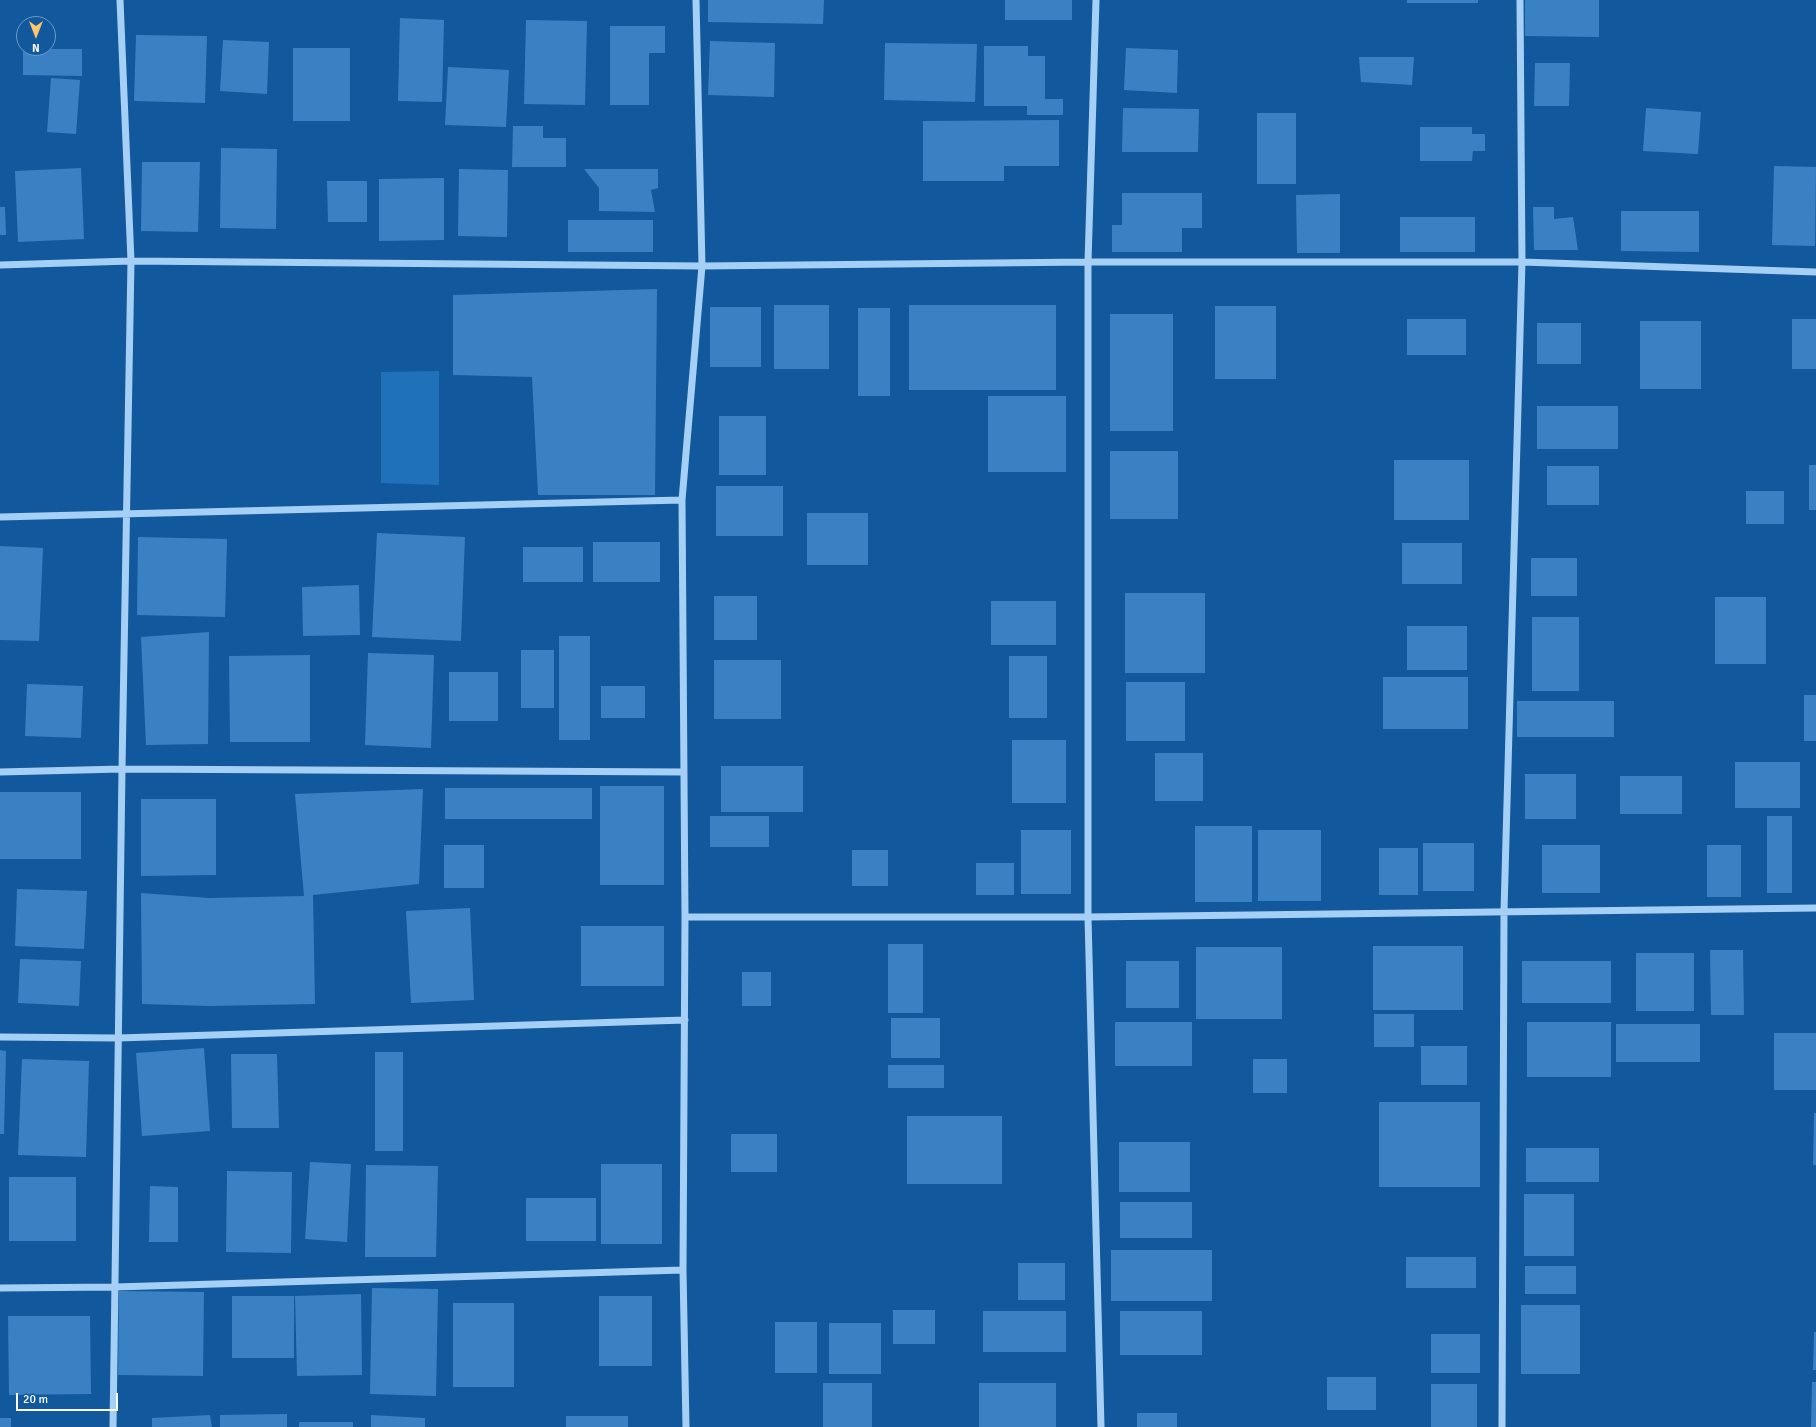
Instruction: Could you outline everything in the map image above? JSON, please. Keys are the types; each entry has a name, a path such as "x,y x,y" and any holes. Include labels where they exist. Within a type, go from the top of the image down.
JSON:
{"street":[{"path":"114,1427 118,1038 131,261 120,0"},
{"path":"686,1427 683,1270 685,917 682,500 702,266 696,0"},
{"path":"1096,0 1088,262 1088,917 1101,1427"},
{"path":"1502,1427 1504,911 1522,262 1520,0"},
{"path":"0,265 131,261 702,266 1088,262 1522,262 1816,272"},
{"path":"0,517 682,500"},
{"path":"0,772 122,769 684,772"},
{"path":"685,917 1088,917 1816,908"},
{"path":"0,1037 118,1038 685,1020"},
{"path":"0,1288 115,1287 683,1270"}],"shaded area":[{"path":"439,371 439,485 381,483 381,372"}],"building":[{"path":"708,0 824,0 823,24 708,22"},
{"path":"1005,0 1072,0 1072,20 1005,20"},
{"path":"1407,0 1478,0 1478,3 1407,3"},
{"path":"1525,0 1599,0 1599,37 1525,36"},
{"path":"400,18 444,20 442,102 398,101"},
{"path":"526,20 587,21 585,105 524,104"},
{"path":"610,26 665,26 665,53 649,53 649,105 610,105"},
{"path":"136,35 207,36 205,103 134,101"},
{"path":"223,40 269,42 267,94 220,91"},
{"path":"710,41 775,43 774,97 708,95"},
{"path":"885,43 977,44 975,102 884,100"},
{"path":"984,46 1028,46 1028,56 1045,56 1045,99 1063,99 1063,115 1027,115 1027,106 984,106"},
{"path":"293,48 350,48 350,121 293,121"},
{"path":"1126,48 1178,50 1177,93 1124,90"},
{"path":"56,49 82,49 82,76 23,75 23,56 56,56"},
{"path":"1359,57 1414,57 1412,85 1361,82"},
{"path":"1535,63 1570,63 1569,106 1534,106"},
{"path":"448,67 509,70 506,127 445,125"},
{"path":"51,78 80,80 76,134 47,132"},
{"path":"1123,108 1199,109 1198,152 1122,152"},
{"path":"1646,108 1701,112 1698,154 1643,151"},
{"path":"1257,113 1296,113 1296,184 1257,184"},
{"path":"1059,120 1059,166 1004,166 1004,181 923,181 923,121"},
{"path":"513,126 543,126 543,138 566,138 566,167 512,167"},
{"path":"1420,127 1472,127 1472,134 1485,134 1485,151 1473,151 1472,161 1420,161"},
{"path":"221,148 277,149 276,229 220,228"},
{"path":"142,162 200,162 198,232 141,231"},
{"path":"1774,166 1816,167 1815,246 1772,245"},
{"path":"81,168 84,239 18,242 15,171"},
{"path":"459,169 508,170 507,237 458,236"},
{"path":"584,169 658,169 658,188 651,190 655,212 599,211 599,188"},
{"path":"444,178 444,240 379,241 379,179"},
{"path":"327,181 367,181 367,222 328,222"},
{"path":"1122,193 1202,193 1202,228 1182,228 1182,252 1112,252 1112,225 1122,225"},
{"path":"1340,194 1340,253 1297,253 1296,195"},
{"path":"0,207 5,207 6,235 0,235"},
{"path":"1533,207 1554,207 1554,219 1573,217 1578,250 1534,250"},
{"path":"1621,211 1699,211 1699,252 1621,251"},
{"path":"1400,217 1475,217 1475,252 1400,252"},
{"path":"568,220 653,220 653,252 568,252"},
{"path":"657,289 655,495 538,495 532,377 453,375 453,295"},
{"path":"774,305 829,305 829,369 774,369"},
{"path":"909,305 1056,305 1056,390 909,390"},
{"path":"1215,306 1276,306 1276,379 1215,379"},
{"path":"710,307 761,307 761,367 710,367"},
{"path":"858,308 890,308 890,396 858,396"},
{"path":"1110,314 1173,314 1173,431 1110,431"},
{"path":"1407,319 1466,319 1466,355 1407,355"},
{"path":"1792,319 1816,319 1816,369 1792,369"},
{"path":"1640,321 1701,321 1701,389 1640,389"},
{"path":"1537,323 1581,323 1581,364 1537,364"},
{"path":"988,396 1066,396 1066,472 988,472"},
{"path":"1537,406 1618,406 1618,449 1537,449"},
{"path":"719,416 766,416 766,475 719,475"},
{"path":"1110,451 1178,451 1178,519 1110,519"},
{"path":"1394,460 1469,460 1469,520 1394,520"},
{"path":"1809,465 1816,465 1816,510 1809,510"},
{"path":"1547,466 1599,466 1599,505 1547,505"},
{"path":"716,486 783,486 783,536 716,536"},
{"path":"1746,491 1784,491 1784,524 1746,524"},
{"path":"807,513 868,513 868,565 807,565"},
{"path":"377,533 465,537 461,641 372,637"},
{"path":"138,537 227,539 225,617 137,615"},
{"path":"593,542 660,542 660,582 593,582"},
{"path":"1402,543 1462,543 1462,584 1402,584"},
{"path":"0,546 43,548 39,641 0,640"},
{"path":"523,547 583,547 583,582 523,582"},
{"path":"1531,558 1577,558 1577,596 1531,596"},
{"path":"359,585 360,635 303,636 302,587"},
{"path":"1125,593 1205,593 1205,673 1125,673"},
{"path":"714,596 757,596 757,640 714,640"},
{"path":"1715,597 1766,597 1766,664 1715,664"},
{"path":"991,601 1056,601 1056,645 991,645"},
{"path":"1532,617 1579,617 1579,691 1532,691"},
{"path":"1407,626 1467,626 1467,670 1407,670"},
{"path":"209,632 208,744 146,745 141,637"},
{"path":"559,636 590,636 590,740 559,740"},
{"path":"521,650 554,650 554,708 521,708"},
{"path":"368,653 434,655 431,748 365,745"},
{"path":"310,655 310,742 230,742 229,656"},
{"path":"1009,656 1047,656 1047,718 1009,718"},
{"path":"714,660 781,660 781,719 714,719"},
{"path":"449,672 498,672 498,721 449,721"},
{"path":"1383,677 1468,677 1468,729 1383,729"},
{"path":"1126,682 1185,682 1185,741 1126,741"},
{"path":"27,684 83,686 81,738 25,736"},
{"path":"601,686 645,686 645,718 601,718"},
{"path":"1804,695 1816,695 1816,741 1804,741"},
{"path":"1517,701 1614,701 1614,737 1517,737"},
{"path":"1012,740 1066,740 1066,803 1012,803"},
{"path":"1155,753 1203,753 1203,801 1155,801"},
{"path":"1735,762 1800,762 1800,808 1735,808"},
{"path":"721,766 803,766 803,812 721,812"},
{"path":"1525,774 1576,774 1576,819 1525,819"},
{"path":"1620,776 1682,776 1682,814 1620,814"},
{"path":"600,786 664,786 664,885 600,885"},
{"path":"445,788 592,788 592,819 445,819"},
{"path":"423,789 419,884 313,895 315,1004 209,1006 142,1004 141,893 209,898 304,896 295,794"},
{"path":"0,792 81,792 81,859 0,859"},
{"path":"141,799 216,799 216,875 141,876"},
{"path":"710,816 769,816 769,847 710,847"},
{"path":"1767,816 1792,816 1792,893 1767,893"},
{"path":"1195,826 1252,826 1252,902 1195,902"},
{"path":"1021,830 1071,830 1071,894 1021,894"},
{"path":"1258,830 1321,830 1321,901 1258,901"},
{"path":"1423,843 1474,843 1474,891 1423,891"},
{"path":"444,845 484,845 484,888 444,888"},
{"path":"1542,845 1600,845 1600,893 1542,893"},
{"path":"1707,845 1741,845 1741,897 1707,897"},
{"path":"1379,848 1418,848 1418,895 1379,895"},
{"path":"852,850 888,850 888,886 852,886"},
{"path":"976,863 1014,863 1014,895 976,895"},
{"path":"17,889 87,891 84,949 15,946"},
{"path":"470,908 474,1000 411,1003 406,911"},
{"path":"581,926 664,926 664,986 581,986"},
{"path":"888,944 923,944 923,1013 888,1013"},
{"path":"1373,946 1463,946 1463,1010 1373,1010"},
{"path":"1196,947 1282,947 1282,1019 1196,1019"},
{"path":"1710,950 1743,950 1744,1015 1711,1015"},
{"path":"1636,953 1694,953 1694,1011 1636,1011"},
{"path":"20,959 81,961 79,1006 18,1003"},
{"path":"1126,961 1179,961 1179,1008 1126,1008"},
{"path":"1522,961 1611,961 1611,1003 1522,1003"},
{"path":"742,972 771,972 771,1006 742,1006"},
{"path":"1374,1014 1414,1014 1414,1047 1374,1047"},
{"path":"891,1018 940,1018 940,1058 891,1058"},
{"path":"1115,1022 1192,1022 1192,1066 1115,1066"},
{"path":"1527,1022 1611,1022 1611,1077 1527,1077"},
{"path":"1616,1024 1700,1024 1700,1062 1616,1062"},
{"path":"1774,1033 1816,1033 1816,1090 1774,1090"},
{"path":"1421,1046 1467,1046 1467,1085 1421,1085"},
{"path":"204,1048 210,1131 142,1136 136,1053"},
{"path":"0,1050 6,1051 4,1134 0,1134"},
{"path":"375,1052 403,1052 403,1151 375,1151"},
{"path":"231,1054 277,1054 279,1128 232,1128"},
{"path":"22,1059 89,1061 86,1157 18,1155"},
{"path":"1253,1059 1287,1059 1287,1093 1253,1093"},
{"path":"888,1065 944,1065 944,1088 888,1088"},
{"path":"1379,1102 1480,1102 1480,1187 1379,1187"},
{"path":"1814,1113 1816,1113 1816,1165 1813,1165"},
{"path":"907,1116 1002,1116 1002,1184 907,1184"},
{"path":"731,1134 777,1134 777,1172 731,1172"},
{"path":"1119,1142 1190,1142 1190,1192 1119,1192"},
{"path":"1526,1148 1599,1148 1599,1182 1526,1182"},
{"path":"310,1162 351,1164 347,1242 305,1239"},
{"path":"601,1164 662,1164 662,1244 601,1244"},
{"path":"366,1165 438,1166 436,1257 365,1257"},
{"path":"227,1171 292,1172 291,1253 226,1252"},
{"path":"9,1177 76,1177 76,1241 9,1241"},
{"path":"150,1186 178,1187 178,1242 149,1242"},
{"path":"1524,1194 1574,1194 1574,1256 1524,1256"},
{"path":"526,1198 596,1198 596,1241 526,1241"},
{"path":"1120,1202 1192,1202 1192,1238 1120,1238"},
{"path":"1111,1250 1212,1250 1212,1301 1111,1301"},
{"path":"1406,1257 1476,1257 1476,1288 1406,1288"},
{"path":"1018,1263 1065,1263 1065,1300 1018,1300"},
{"path":"1525,1266 1576,1266 1576,1294 1525,1294"},
{"path":"372,1288 438,1289 436,1396 370,1394"},
{"path":"119,1291 204,1292 203,1376 118,1375"},
{"path":"361,1294 362,1375 297,1376 295,1296"},
{"path":"232,1296 294,1296 294,1358 232,1358"},
{"path":"599,1296 652,1296 652,1366 599,1366"},
{"path":"453,1303 514,1303 514,1387 453,1387"},
{"path":"1521,1305 1580,1305 1580,1374 1521,1374"},
{"path":"893,1310 935,1310 935,1344 893,1344"},
{"path":"983,1311 1066,1311 1066,1352 983,1352"},
{"path":"1120,1311 1202,1311 1202,1355 1120,1355"},
{"path":"8,1316 90,1316 91,1394 9,1395"},
{"path":"775,1322 817,1322 817,1373 775,1373"},
{"path":"829,1323 881,1323 881,1374 829,1374"},
{"path":"1814,1332 1816,1332 1816,1370 1813,1370"},
{"path":"1431,1334 1480,1334 1480,1373 1431,1373"},
{"path":"1327,1377 1376,1377 1376,1410 1327,1410"},
{"path":"1812,1382 1816,1382 1816,1427 1811,1427"},
{"path":"823,1383 872,1383 872,1427 823,1427"},
{"path":"979,1383 1056,1383 1056,1427 979,1427"},
{"path":"1431,1384 1477,1384 1477,1427 1431,1427"},
{"path":"1137,1413 1177,1413 1177,1427 1137,1427"},
{"path":"287,1414 287,1427 220,1427 220,1415"},
{"path":"210,1415 212,1427 152,1427 152,1418"},
{"path":"371,1415 425,1418 425,1427 371,1427"},
{"path":"566,1416 628,1416 628,1427 566,1427"},
{"path":"0,1418 11,1418 11,1427 0,1427"},
{"path":"299,1422 353,1422 353,1427 299,1427"}]}
